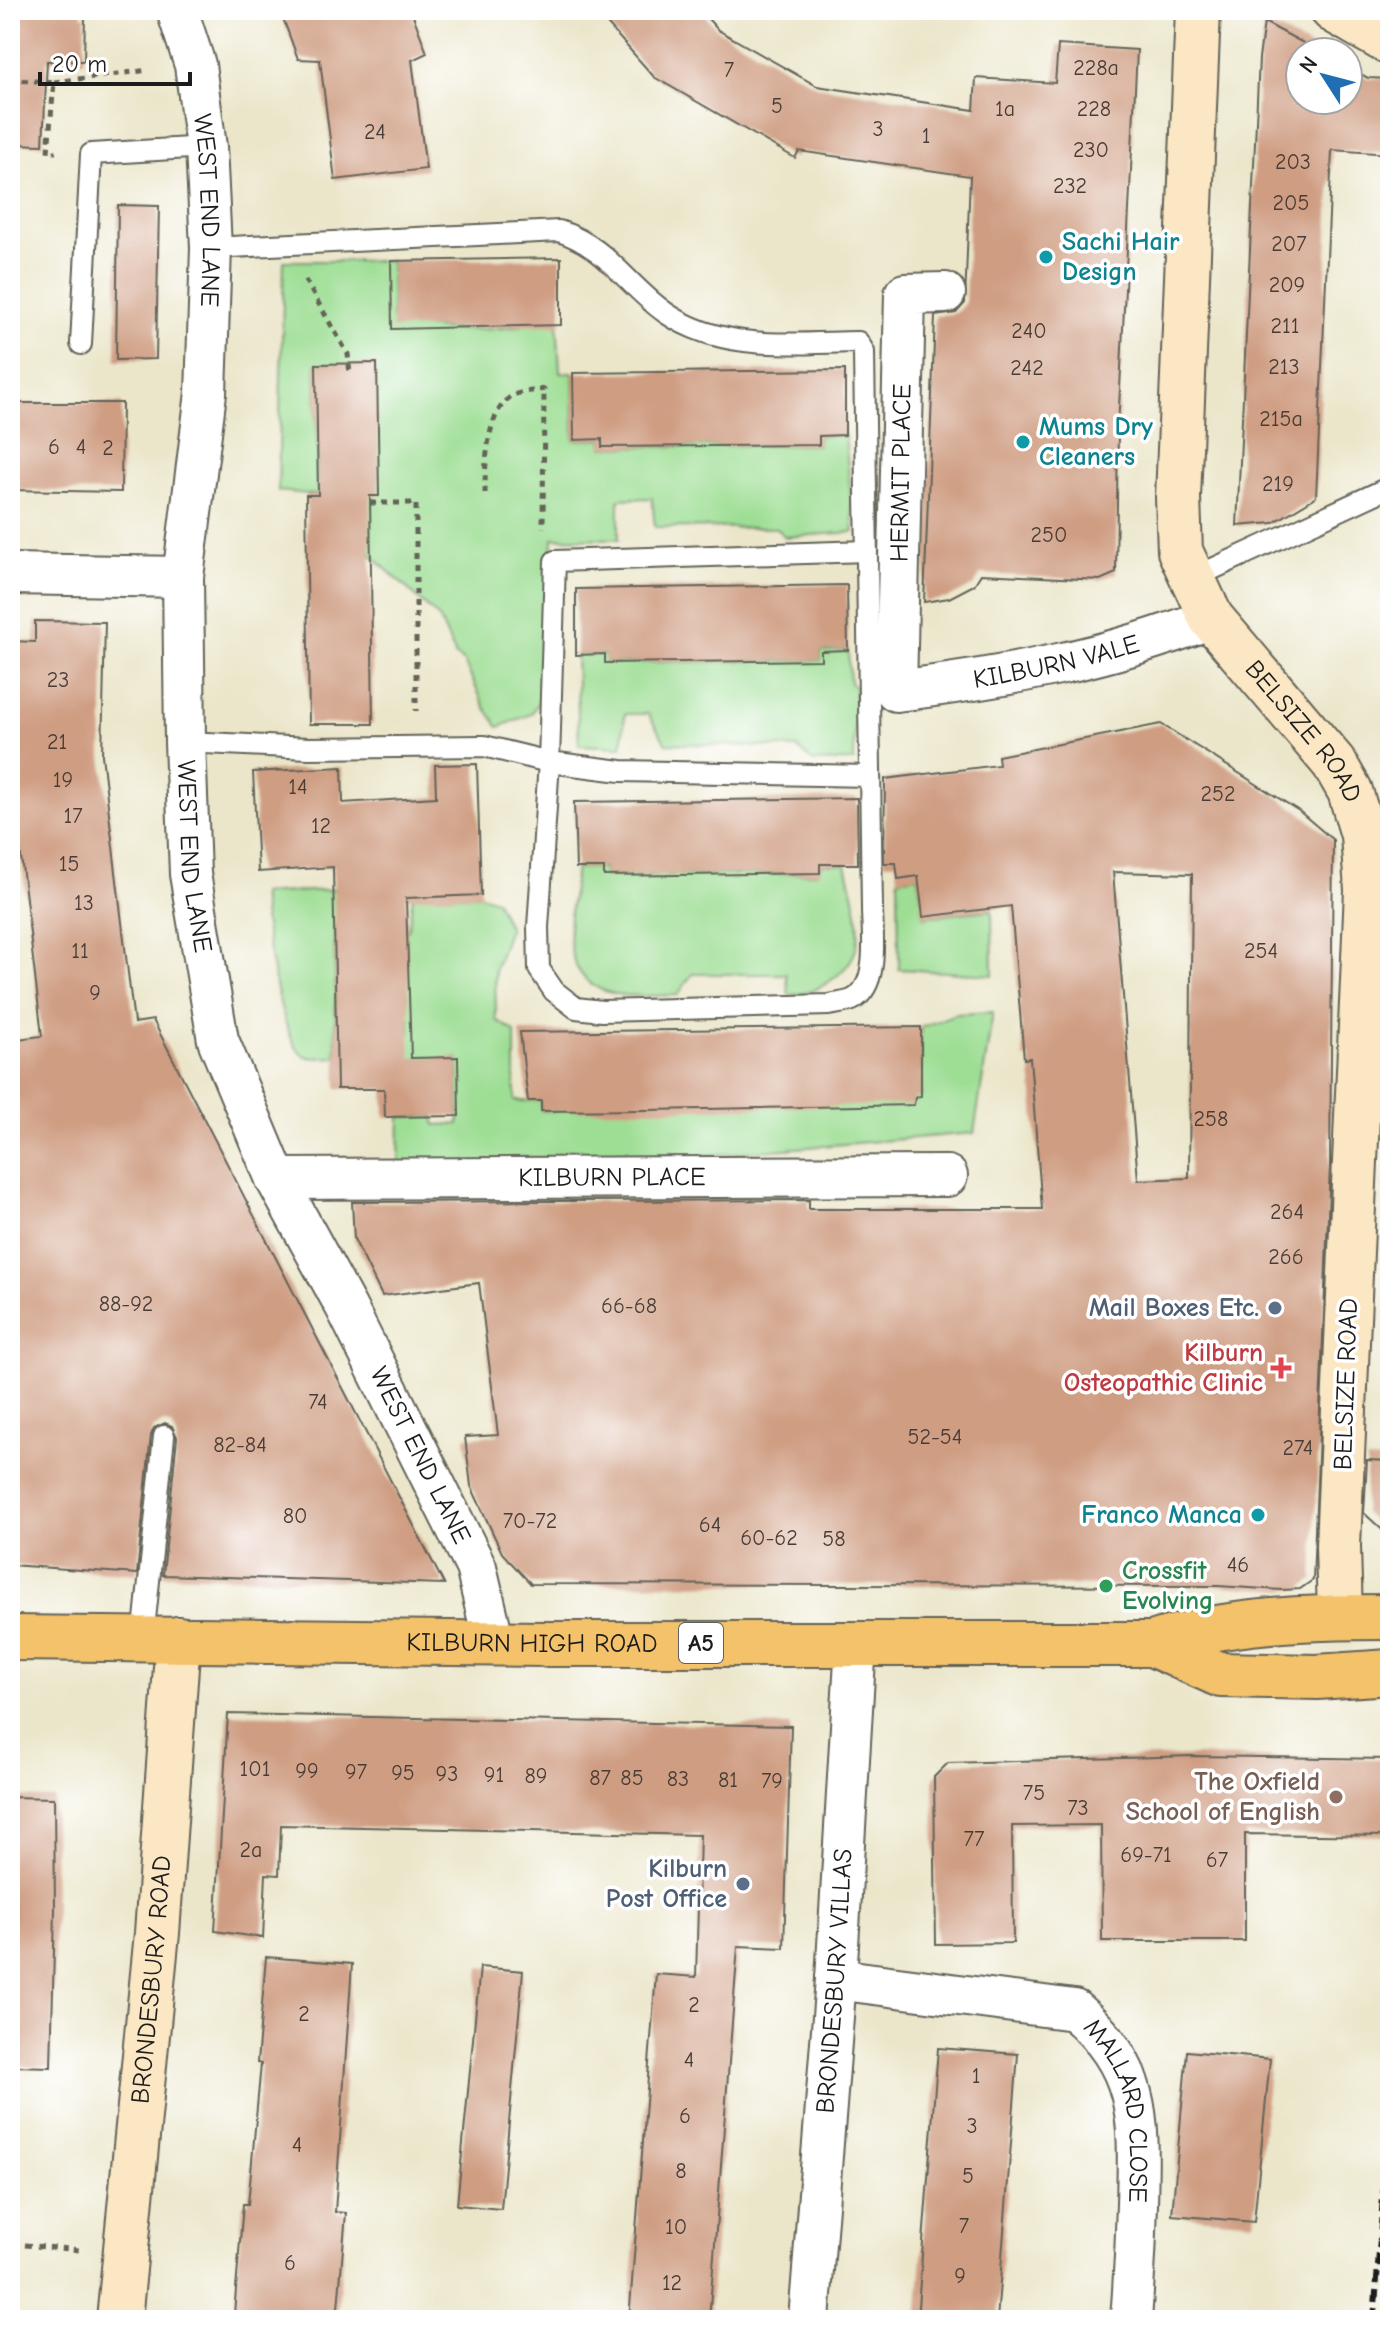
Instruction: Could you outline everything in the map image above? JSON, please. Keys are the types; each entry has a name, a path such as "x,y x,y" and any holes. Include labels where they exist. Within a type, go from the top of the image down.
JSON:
{"main road":[{"name":"BELSIZE ROAD","path":"1198,10 1178,498 1180,551 1211,618 1334,763 1350,791 1363,835 1367,890 1338,1546 1340,1617"},
{"path":"1333,10 1390,43"},
{"name":"KILBURN HIGH ROAD","path":"1340,1617 1351,1641 1390,1670"},
{"name":"KILBURN HIGH ROAD","path":"10,1638 494,1643 1152,1644 1192,1630 1340,1617 1390,1617"},
{"name":"BRONDESBURY ROAD","path":"119,2320 157,1933 160,1639"},
{"name":"KILBURN HIGH ROAD","path":"1152,1644 1221,1675 1317,1677 1390,1670"}],"street":[{"name":"WEST END LANE","path":"177,10 195,65 206,147 211,248 206,393 183,577 190,874 218,1040 276,1179 346,1307 476,1567 494,1643"},
{"name":"HERMIT PLACE","path":"896,691 905,294 945,293"},
{"path":"10,574 183,577"},
{"name":"KILBURN VALE","path":"896,691 1016,675 1123,650 1211,618"},
{"name":"KILBURN PLACE","path":"276,1179 947,1176"},
{"name":"BRONDESBURY VILLAS","path":"809,2320 836,1979 856,1642"},
{"name":"MALLARD CLOSE","path":"836,1979 1074,2010 1098,2030 1116,2056 1139,2126 1131,2320"}],"lane":[{"path":"81,344 91,154 206,147"},
{"path":"211,248 559,231 586,240 665,312 703,333 743,343 858,342 864,352 867,551 870,776 872,963 866,986 853,1000 829,1005 602,1011 576,1008 554,991 539,969 538,927 549,762 555,561 867,551"},
{"path":"1191,579 1390,487"},
{"path":"185,742 309,748 484,746 549,762 621,771 870,776"},
{"path":"160,1639 164,1436"}],"path":[{"path":"10,80 54,82 195,65"},
{"path":"54,82 48,152 91,154"},
{"path":"285,245 348,354 350,375"},
{"path":"485,493 485,463 501,408 512,396 544,389 543,542 555,561"},
{"path":"370,503 416,503 416,748"},
{"path":"13,2244 72,2249"}],"green space":[{"path":"284,261 391,261 392,319 410,324 452,329 498,329 557,315 560,373 573,373 574,440 602,439 603,447 818,445 819,436 845,435 854,532 785,537 777,528 655,527 652,498 619,499 619,539 553,538 547,689 531,714 499,727 485,707 464,662 456,656 439,618 371,555 331,364 316,364 318,495 278,491"},
{"path":"848,650 850,683 855,687 854,761 813,762 797,748 666,743 648,714 625,714 622,747 579,745 576,655 605,654 606,663 821,660 821,651"},
{"path":"820,864 846,864 859,930 850,961 833,979 812,990 789,995 786,974 692,974 678,995 623,995 596,987 582,976 574,961 569,925 576,868 604,868 604,876 819,873"},
{"path":"918,876 924,917 992,910 993,975 899,969 898,879"},
{"path":"393,886 334,926 336,1057 303,1055 293,1041 280,1002 261,894"},
{"path":"481,895 496,900 509,928 495,969 496,1020 515,1032 515,1101 541,1101 541,1111 921,1096 921,1027 956,1014 993,1012 974,1133 414,1180 399,1163 400,1117 434,1116 435,1125 459,1124 458,1058 399,1059 399,1034 410,1033 410,1019 399,1018 406,975 397,932 408,931 413,896"}],"building":[{"path":"10,10 82,10 82,16 85,16 84,61 47,61 43,145 10,144"},
{"path":"280,10 411,10 427,53 412,60 426,169 335,180 320,60 298,59"},
{"path":"595,10 700,10 718,30 817,86 974,110 976,78 1055,83 1058,45 1137,50 1118,428 1116,573 1100,580 981,574 974,585 949,598 924,602 935,316 956,313 965,303 970,176 799,151 795,158 654,77"},
{"path":"1264,22 1290,36 1284,36 1284,116 1364,116 1364,76 1390,79 1390,154 1332,150 1316,497 1273,523 1237,526 1259,58"},
{"path":"118,205 159,206 156,359 116,360"},
{"path":"561,258 561,325 392,329 391,261"},
{"path":"377,363 379,496 370,496 373,724 309,724 306,495 318,495 316,364"},
{"path":"845,370 845,435 819,436 819,445 602,447 602,439 574,440 573,373"},
{"path":"10,403 122,403 121,492 10,490"},
{"path":"847,585 848,650 821,651 821,660 605,663 605,654 576,655 576,589"},
{"path":"35,621 105,622 102,755 134,1023 153,1020 444,1584 163,1575 177,1437 172,1426 165,1423 154,1428 151,1435 137,1574 10,1565 10,1040 42,1036 11,771 12,667 13,641 35,642"},
{"path":"1161,724 1299,811 1333,840 1330,1166 1313,1580 1300,1589 1282,1590 1218,1586 531,1584 502,1553 471,1486 465,1437 498,1435 479,1283 382,1296 354,1239 352,1202 809,1200 809,1209 1042,1209 1030,1058 1024,1059 1011,906 923,917 918,876 898,879 896,863 884,863 885,779 999,765 998,756","holes":["1113,872 1192,874 1189,1178 1138,1180"]},
{"path":"477,764 481,895 406,898 411,1058 458,1057 459,1116 385,1117 384,1089 337,1089 333,867 258,872 253,772 342,767 343,803 436,797 435,765"},
{"path":"857,798 858,864 820,864 820,873 604,876 604,868 576,868 574,802"},
{"path":"921,1027 921,1096 915,1097 914,1105 647,1110 541,1111 541,1101 528,1101 520,1032"},
{"path":"1367,1460 1390,1461 1390,1537 1364,1513"},
{"path":"228,1714 791,1726 784,1948 738,1946 709,2320 629,2320 656,1974 696,1977 700,1835 281,1825 279,1875 266,1874 263,1938 215,1931"},
{"path":"1193,1756 1390,1759 1390,1836 1245,1834 1245,1941 1102,1941 1101,1825 1012,1826 1013,1943 936,1944 934,1777 948,1763"},
{"path":"10,1797 54,1798 51,2067 10,2066"},
{"path":"266,1957 352,1964 335,2212 346,2213 337,2320 234,2314 243,2204 248,2204 261,2064 257,2063"},
{"path":"480,1967 523,1971 501,2209 457,2205"},
{"path":"938,2048 1018,2054 997,2320 917,2320"},
{"path":"1187,2051 1270,2059 1254,2222 1172,2215"}],"railway":[{"path":"1374,2320 1390,2102"}],"place":[{"name":"Sachi Hair Design","path":"1046,257"},
{"name":"Mums Dry Cleaners","path":"1023,442"},
{"name":"Mail Boxes Etc.","path":"1275,1308"},
{"name":"Kilburn Osteopathic Clinic","path":"1281,1368"},
{"name":"Franco Manca","path":"1258,1515"},
{"name":"Crossfit Evolving","path":"1106,1586"},
{"name":"The Oxfield School of English","path":"1336,1797"},
{"name":"Kilburn Post Office","path":"743,1884"}]}
